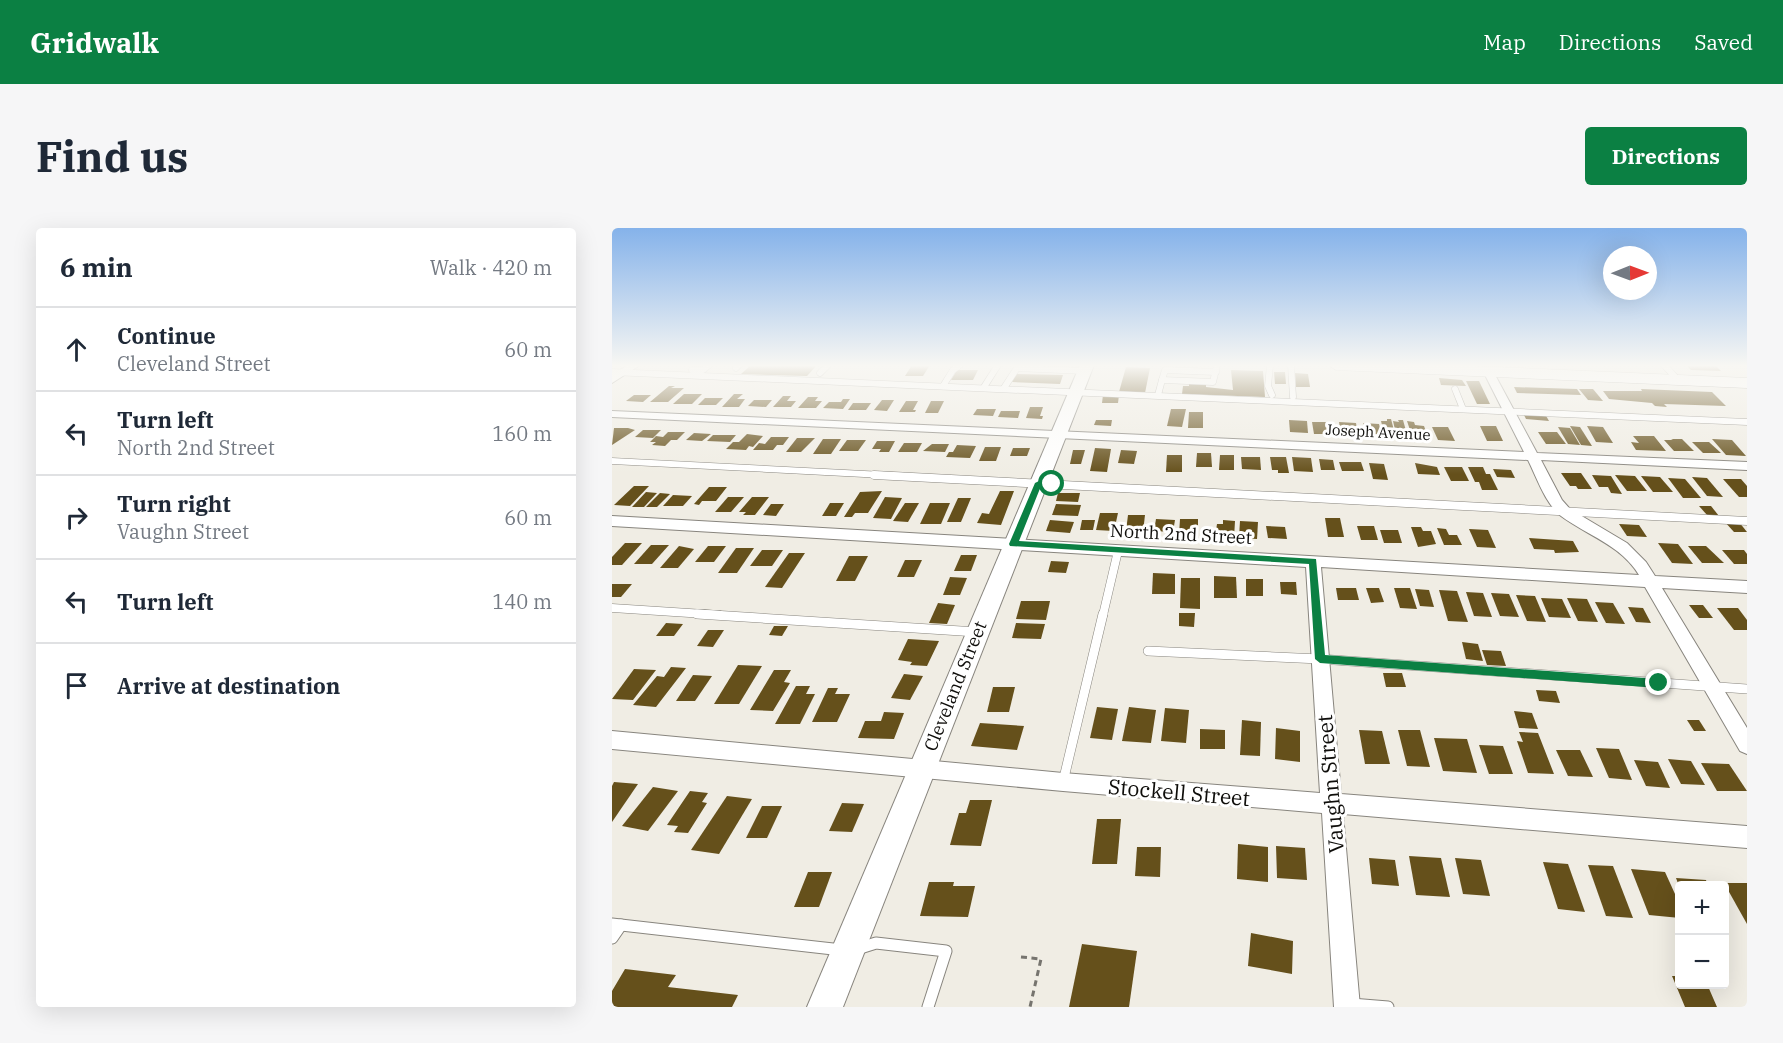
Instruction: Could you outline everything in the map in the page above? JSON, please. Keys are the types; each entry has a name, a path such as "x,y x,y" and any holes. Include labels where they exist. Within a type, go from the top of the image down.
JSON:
{"main road":[{"name":"Cleveland Street","path":"825,1007 1072,401"}],"street":[{"path":"1504,401 1556,502 1565,512 1622,546 1641,566 1747,745"},
{"name":"Joseph Avenue","path":"612,414 1747,466"},
{"name":"North 2nd Street","path":"612,521 1747,588"},
{"name":"Vaughn Street","path":"1313,561 1347,1005"},
{"name":"Stockell Street","path":"612,740 1332,805 1747,837"}],"lane":[{"path":"1287,401 1747,422"},
{"path":"1460,401 1463,410"},
{"path":"612,461 1747,521"},
{"path":"1063,782 1118,551"},
{"path":"612,608 977,632"},
{"path":"1148,651 1320,659 1747,689"},
{"path":"612,938 616,924 822,946 849,952 876,943 946,951 928,1007"},
{"path":"1347,1005 1388,1007"}],"path":[{"path":"1021,957 1041,959 1030,1007"}],"building":[{"path":"676,401 695,401 692,404 673,404"},
{"path":"702,401 720,401 716,405 698,405"},
{"path":"727,401 743,401 739,407 722,407"},
{"path":"753,401 771,401 766,407 748,406"},
{"path":"778,401 796,401 791,407 773,407"},
{"path":"804,401 822,401 816,408 798,408"},
{"path":"848,401 843,409 823,408 829,402"},
{"path":"881,401 893,401 887,411 874,410"},
{"path":"906,401 918,401 913,410 916,410 915,412 899,412"},
{"path":"931,401 944,401 938,413 925,413"},
{"path":"1102,401 1118,401 1118,403"},
{"path":"1476,401 1489,401 1490,404 1477,404"},
{"path":"1634,401 1721,401 1726,406 1664,404 1667,407 1655,406 1652,403"},
{"path":"853,403 871,403 866,410 848,410"},
{"path":"1030,407 1043,407 1040,416 1043,416 1042,419 1026,418"},
{"path":"977,409 996,409 993,416 973,415"},
{"path":"1171,409 1186,409 1182,427 1167,426"},
{"path":"1001,411 1020,411 1018,418 998,417"},
{"path":"1189,412 1203,412 1203,428 1188,428"},
{"path":"1523,413 1545,414 1549,421 1526,419"},
{"path":"1391,419 1396,438 1385,437 1381,421 1387,421"},
{"path":"1096,420 1112,420 1111,426 1094,425"},
{"path":"1289,420 1307,421 1308,433 1290,432"},
{"path":"1398,420 1403,420 1408,438 1397,438 1393,421 1399,422"},
{"path":"1407,421 1424,426 1429,440 1413,439"},
{"path":"1312,422 1330,422 1333,434 1314,434"},
{"path":"1339,422 1356,423 1358,435 1341,434"},
{"path":"1363,423 1379,424 1382,436 1364,435"},
{"path":"1480,426 1496,426 1503,441 1487,441"},
{"path":"1570,426 1580,427 1592,446 1581,445"},
{"path":"1587,426 1603,427 1613,443 1596,442"},
{"path":"1432,427 1448,427 1455,441 1438,440"},
{"path":"1558,427 1570,428 1580,445 1568,444"},
{"path":"614,428 628,428 635,430 612,445"},
{"path":"643,430 661,430 653,438 635,437"},
{"path":"668,432 685,432 677,440 671,440 665,446 652,445 656,442 650,442 656,436 663,437"},
{"path":"1538,432 1557,432 1566,444 1546,444"},
{"path":"694,433 711,434 702,441 686,440"},
{"path":"747,434 763,436 753,447 749,446 746,450 726,449 733,442 739,442"},
{"path":"713,435 736,435 730,442 707,441"},
{"path":"1633,436 1654,436 1666,451 1636,450 1631,442 1639,443"},
{"path":"771,437 789,437 783,445 777,445 773,450 753,450 759,443 765,444"},
{"path":"797,438 815,438 801,452 786,452"},
{"path":"823,439 841,439 831,454 813,454"},
{"path":"1671,439 1682,439 1694,451 1674,451 1664,440 1673,440"},
{"path":"1712,439 1732,440 1746,456 1726,455"},
{"path":"847,440 866,440 858,451 839,451"},
{"path":"877,441 895,441 889,452 879,452 881,449 872,449"},
{"path":"1692,442 1709,442 1721,453 1703,453"},
{"path":"904,443 922,443 917,452 898,452"},
{"path":"932,444 949,444 945,452 923,451"},
{"path":"957,445 976,446 970,458 946,457"},
{"path":"985,447 1001,447 996,461 979,461"},
{"path":"1013,448 1030,448 1027,456 1010,456"},
{"path":"1095,448 1111,449 1107,472 1090,471"},
{"path":"1073,450 1085,450 1081,464 1070,464"},
{"path":"1121,450 1137,451 1134,464 1118,463"},
{"path":"1197,453 1211,453 1212,467 1196,467"},
{"path":"1167,455 1182,455 1182,472 1166,472"},
{"path":"1220,455 1234,455 1234,470 1219,470"},
{"path":"1241,457 1260,457 1261,470 1242,469"},
{"path":"1270,457 1286,457 1289,473 1278,473 1278,470 1272,470"},
{"path":"1292,457 1311,458 1313,472 1294,471"},
{"path":"1319,459 1333,460 1335,470 1321,470"},
{"path":"1339,462 1361,462 1364,471 1342,471"},
{"path":"1369,463 1384,464 1388,480 1373,479"},
{"path":"1415,463 1437,467 1440,475 1418,474"},
{"path":"1444,467 1462,467 1469,481 1451,481"},
{"path":"1468,467 1483,467 1486,474 1490,474 1498,490 1482,490 1479,482 1475,482"},
{"path":"1493,469 1511,470 1515,478 1497,477"},
{"path":"1561,473 1581,473 1592,489 1578,489 1576,486 1570,486"},
{"path":"1592,475 1611,476 1622,494 1611,493 1608,487 1599,487"},
{"path":"1615,475 1635,476 1647,491 1627,491"},
{"path":"1641,476 1660,477 1673,492 1653,492"},
{"path":"1692,477 1707,478 1723,497 1707,496"},
{"path":"1668,478 1685,479 1701,498 1683,498"},
{"path":"1723,479 1741,479 1747,486 1747,497 1739,497"},
{"path":"634,486 649,486 630,506 614,505"},
{"path":"709,487 727,487 716,501 702,501 699,505 694,504"},
{"path":"882,491 868,513 855,513 852,517 844,517 860,492"},
{"path":"1000,491 1014,491 1001,525 977,523 982,513 989,514"},
{"path":"646,492 657,493 644,507 632,507"},
{"path":"660,493 670,494 657,507 646,507"},
{"path":"1058,493 1080,493 1078,502 1056,501"},
{"path":"673,495 692,496 683,506 663,506"},
{"path":"728,497 744,497 731,512 715,512"},
{"path":"752,497 769,497 755,515 743,515 746,512 739,512"},
{"path":"885,497 902,498 891,519 873,518"},
{"path":"958,498 971,498 961,522 947,522"},
{"path":"830,503 844,503 836,516 822,516"},
{"path":"905,503 919,503 908,522 893,521"},
{"path":"930,503 950,503 941,524 920,524"},
{"path":"771,504 784,504 776,516 763,515"},
{"path":"1056,504 1081,505 1078,516 1052,515"},
{"path":"1699,506 1711,506 1719,516 1707,515"},
{"path":"1100,513 1118,513 1114,531 1096,530"},
{"path":"1128,515 1145,515 1143,532 1126,531"},
{"path":"1325,518 1340,518 1344,537 1328,537"},
{"path":"1156,519 1175,520 1173,532 1154,531"},
{"path":"1180,519 1198,519 1198,535 1179,535"},
{"path":"1050,520 1074,522 1070,533 1046,531"},
{"path":"1082,520 1095,520 1093,530 1080,530"},
{"path":"1223,520 1235,521 1234,538 1215,537 1217,524 1223,524"},
{"path":"1240,521 1258,522 1257,539 1239,538"},
{"path":"1724,521 1739,522 1747,532 1734,532"},
{"path":"1619,524 1639,525 1647,537 1627,536"},
{"path":"1266,526 1285,527 1287,539 1268,538"},
{"path":"1357,526 1374,526 1378,540 1361,540"},
{"path":"1411,527 1421,527 1423,531 1431,531 1436,544 1418,547"},
{"path":"1437,528 1446,529 1449,535 1457,535 1462,545 1444,545"},
{"path":"1469,529 1488,530 1496,548 1477,547"},
{"path":"1380,530 1398,530 1402,543 1384,543"},
{"path":"1529,538 1573,541 1579,552 1555,553 1554,550 1534,549"},
{"path":"625,543 642,543 622,565 612,565 612,557"},
{"path":"1658,543 1678,544 1693,564 1672,563"},
{"path":"651,545 669,545 652,564 634,564"},
{"path":"679,546 694,549 678,568 660,568"},
{"path":"708,546 726,546 714,562 695,562"},
{"path":"1688,546 1706,546 1724,563 1702,563"},
{"path":"736,548 754,548 737,573 718,573"},
{"path":"762,550 783,550 772,566 750,566"},
{"path":"1722,550 1744,550 1747,554 1747,564 1734,564"},
{"path":"789,553 805,553 782,588 765,587"},
{"path":"961,555 977,555 971,571 954,571"},
{"path":"849,556 868,556 855,581 836,581"},
{"path":"905,560 922,560 914,577 897,577"},
{"path":"1051,561 1069,562 1066,573 1048,572"},
{"path":"1153,573 1175,574 1175,594 1152,594"},
{"path":"1214,576 1236,577 1237,598 1214,598"},
{"path":"950,577 967,578 960,595 943,595"},
{"path":"1181,578 1200,578 1200,609 1180,608"},
{"path":"1246,579 1263,579 1263,596 1246,596"},
{"path":"1280,582 1296,582 1297,595 1281,594"},
{"path":"612,584 632,584 621,597 612,597"},
{"path":"1336,588 1356,588 1359,600 1338,600"},
{"path":"1366,588 1379,588 1384,602 1371,603"},
{"path":"1394,588 1410,588 1417,609 1400,608"},
{"path":"1415,589 1429,590 1434,607 1420,606"},
{"path":"1439,590 1457,591 1468,622 1448,621"},
{"path":"1466,592 1483,593 1492,617 1474,616"},
{"path":"1491,593 1509,594 1519,617 1500,616"},
{"path":"1516,595 1535,596 1546,622 1527,621"},
{"path":"1541,598 1562,599 1571,618 1549,617"},
{"path":"1567,598 1587,599 1598,622 1578,621"},
{"path":"1021,601 1050,601 1046,620 1016,619"},
{"path":"1595,602 1613,603 1625,624 1606,623"},
{"path":"938,603 955,605 947,624 929,623"},
{"path":"1689,605 1703,605 1713,618 1699,618"},
{"path":"1628,607 1643,608 1651,623 1636,622"},
{"path":"1717,608 1738,608 1747,620 1747,630 1734,630"},
{"path":"1179,613 1195,613 1194,627 1179,626"},
{"path":"666,623 683,624 674,636 656,636"},
{"path":"1016,623 1045,624 1041,639 1012,638"},
{"path":"774,626 788,626 782,636 769,635"},
{"path":"708,630 724,630 713,647 697,646"},
{"path":"908,639 939,641 927,666 910,665 912,662 898,660"},
{"path":"1462,642 1478,644 1483,661 1466,659"},
{"path":"1482,650 1501,651 1506,666 1487,665"},
{"path":"738,665 762,666 739,704 714,704"},
{"path":"671,667 686,668 656,707 633,705 657,676 664,677"},
{"path":"634,669 656,670 633,700 612,699"},
{"path":"774,670 791,670 784,682 790,683 773,711 750,710"},
{"path":"1383,673 1402,673 1406,687 1386,687"},
{"path":"904,674 923,676 910,700 891,698"},
{"path":"693,675 712,676 695,701 676,701"},
{"path":"796,686 810,686 806,694 815,694 800,724 775,724"},
{"path":"993,687 1015,687 1009,712 987,712"},
{"path":"828,688 838,688 835,694 850,694 837,722 812,722"},
{"path":"1536,690 1556,691 1560,703 1539,701"},
{"path":"1097,707 1118,709 1112,740 1090,738"},
{"path":"1129,707 1156,710 1151,743 1122,741"},
{"path":"1165,708 1189,710 1186,743 1161,741"},
{"path":"1514,711 1532,713 1538,729 1519,728"},
{"path":"884,712 904,713 894,739 858,738 865,721 881,721"},
{"path":"1242,720 1261,722 1260,756 1240,755"},
{"path":"1687,720 1699,720 1706,731 1694,731"},
{"path":"980,723 1024,726 1017,750 971,746"},
{"path":"1276,728 1300,731 1300,762 1275,759"},
{"path":"1200,729 1225,730 1225,749 1200,749"},
{"path":"1359,730 1382,731 1390,764 1365,764"},
{"path":"1398,730 1420,730 1430,767 1407,766"},
{"path":"1519,732 1538,733 1554,774 1528,773 1517,741 1523,742"},
{"path":"1434,738 1467,739 1477,773 1443,771"},
{"path":"1479,745 1503,746 1513,774 1489,774"},
{"path":"1596,748 1619,749 1632,780 1609,778"},
{"path":"1556,750 1580,750 1593,777 1568,776"},
{"path":"1668,759 1691,761 1705,785 1681,784"},
{"path":"1634,760 1658,762 1670,788 1646,786"},
{"path":"1701,763 1729,764 1747,791 1717,791"},
{"path":"614,782 638,784 612,822 612,786"},
{"path":"653,787 678,791 648,831 622,826"},
{"path":"690,791 708,793 702,802 707,803 688,833 674,832 678,826 667,825"},
{"path":"727,796 752,799 719,854 691,850"},
{"path":"970,800 992,800 981,846 950,845 959,813 966,813"},
{"path":"842,803 864,804 852,832 829,831"},
{"path":"762,806 782,806 767,838 746,838"},
{"path":"1097,819 1121,819 1117,864 1092,864"},
{"path":"1238,844 1268,847 1268,882 1237,879"},
{"path":"1276,846 1305,848 1307,880 1277,878"},
{"path":"1137,847 1161,847 1160,877 1135,876"},
{"path":"1409,856 1441,858 1450,897 1416,895"},
{"path":"1369,858 1395,860 1399,886 1372,884"},
{"path":"1455,858 1481,860 1490,896 1463,894"},
{"path":"1543,862 1568,864 1585,912 1558,909"},
{"path":"1588,865 1613,866 1633,918 1606,916"},
{"path":"1631,869 1665,872 1675,894 1675,918 1649,915"},
{"path":"808,872 832,872 819,907 794,907"},
{"path":"1676,878 1706,881 1677,881"},
{"path":"929,882 954,882 953,886 975,886 968,917 920,916"},
{"path":"1729,883 1747,883 1747,924 1729,892"},
{"path":"1251,933 1293,941 1292,974 1248,966"},
{"path":"1082,944 1137,951 1129,1007 1069,1007"},
{"path":"625,969 676,975 668,987 738,995 732,1007 612,1007 612,991"},
{"path":"1677,989 1709,989 1717,1007 1685,1007"}],"route":[{"path":"1052,484 1039,483 1013,544 1313,561 1320,659 1659,683"}]}
